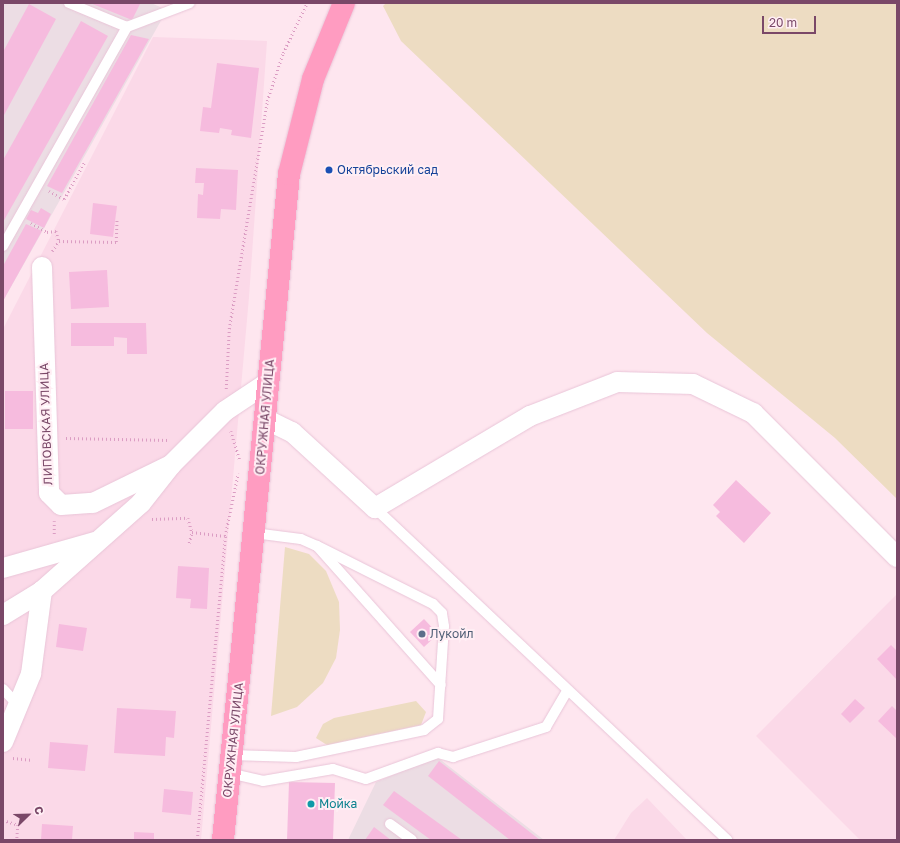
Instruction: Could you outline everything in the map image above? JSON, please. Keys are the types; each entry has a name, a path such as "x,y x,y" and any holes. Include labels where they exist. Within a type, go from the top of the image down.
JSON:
{"main road":[{"name":"ОКРУЖНАЯ УЛИЦА","path":"223,840 265,419 267,383 289,174 313,79 344,3"}],"street":[{"name":"ЛИПОВСКАЯ УЛИЦА","path":"42,267 46,482 48,493 61,505 93,503 171,465"},
{"path":"265,419 292,432 375,508 530,416 617,382 693,384 753,413 897,556"},
{"path":"3,615 42,591 141,502 171,465 199,440 224,411 267,383"},
{"path":"3,568 95,542"},
{"path":"7,750 19,706 31,674 42,591"}],"lane":[{"path":"69,3 127,27"},
{"path":"3,246 127,27 190,3"},
{"path":"375,508 567,691 727,840"},
{"path":"230,764 282,759 424,730 438,719 444,626 438,608 301,539 254,533"},
{"path":"317,546 441,685"},
{"path":"3,689 19,706"},
{"path":"230,764 263,781 334,769 366,779 438,753 453,757 546,727 567,691"},
{"path":"390,824 412,840"}],"path":[{"path":"37,185 64,199 85,161"},
{"path":"19,217 47,232 56,231 59,241 42,267"},
{"path":"59,241 116,242 117,218"},
{"path":"46,438 199,440"},
{"path":"189,543 192,532 225,536"},
{"path":"7,750 33,760"},
{"path":"3,820 18,825 17,840"}],"shaded area":[{"path":"3,3 151,3 167,10 3,301"},
{"path":"386,3 897,3 897,499 835,438 707,333 401,41 383,6"},
{"path":"153,37 267,41 249,297 201,840 3,840 3,329"},
{"path":"285,547 309,554 326,571 339,602 340,630 336,658 323,683 297,707 271,716"},
{"path":"897,594 897,840 860,840 756,736"},
{"path":"416,701 426,712 421,725 327,745 316,738 323,724 334,718"},
{"path":"437,757 544,840 348,840 376,782"},
{"path":"647,798 687,840 614,840 631,813"}],"building":[{"path":"90,3 138,3 140,4 132,20"},
{"path":"29,4 56,19 3,117 3,52"},
{"path":"81,21 108,36 3,222 3,160"},
{"path":"131,35 149,39 62,193 47,186"},
{"path":"217,63 259,68 251,138 231,135 232,130 220,128 219,133 200,131 203,107 211,108"},
{"path":"196,168 238,170 236,210 221,209 220,219 197,218 198,194 203,195 204,183 195,183"},
{"path":"93,203 117,206 113,237 90,234"},
{"path":"41,208 51,214 44,228 26,219 31,210 38,213"},
{"path":"26,224 42,231 3,301 3,266"},
{"path":"107,270 109,307 71,309 69,272"},
{"path":"71,323 146,323 147,354 127,354 127,338 114,337 114,346 71,346"},
{"path":"5,391 33,391 33,429 5,429"},
{"path":"736,480 771,513 744,543 716,516 720,512 713,505"},
{"path":"178,566 209,568 207,609 190,608 191,599 176,598"},
{"path":"424,619 438,634 424,647 410,632"},
{"path":"59,624 87,628 83,651 56,647"},
{"path":"891,645 897,651 897,680 877,659"},
{"path":"855,699 865,708 850,723 841,714"},
{"path":"892,706 897,711 897,739 878,721"},
{"path":"117,708 176,711 174,738 166,737 165,756 114,753"},
{"path":"50,742 88,745 85,771 48,768"},
{"path":"439,761 540,840 510,840 428,776"},
{"name":"Мойка","path":"289,782 335,783 333,840 287,840"},
{"path":"164,789 193,792 191,815 162,812"},
{"path":"394,791 462,840 431,840 383,805"},
{"path":"42,824 73,826 72,840 41,840"},
{"path":"374,827 391,840 365,840"},
{"path":"134,832 154,833 154,840 134,840"}],"place":[{"name":"Октябрьский сад","path":"329,170"},
{"name":"Лукойл","path":"422,634"},
{"name":"Мойка","path":"311,804"}]}
